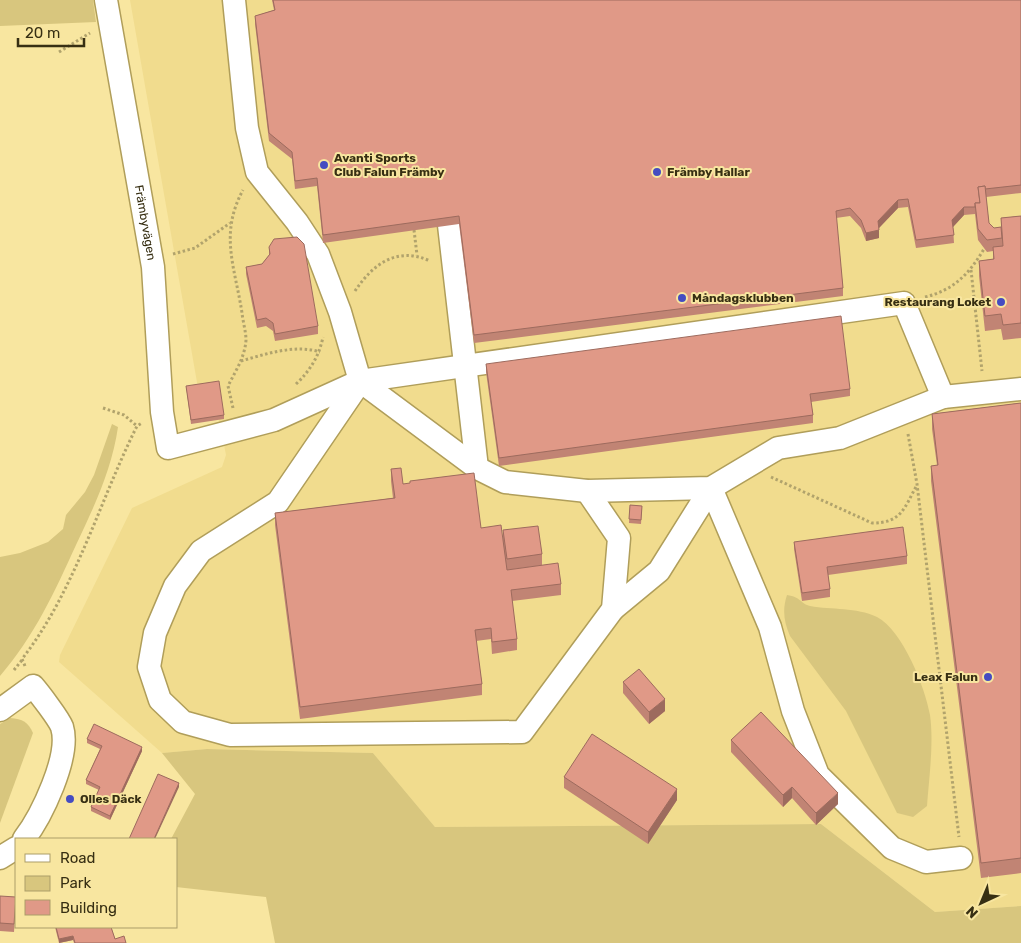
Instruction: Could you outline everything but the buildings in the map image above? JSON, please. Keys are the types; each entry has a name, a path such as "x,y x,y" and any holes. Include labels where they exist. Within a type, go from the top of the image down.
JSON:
{"street":[{"path":"234,0 247,128 257,172 298,222 318,254 340,312 360,381 477,468 505,482 587,491 711,488"},
{"name":"Främbyvägen","path":"108,11 150,256 162,412 168,448 274,420 360,381"},
{"path":"450,225 464,365 477,468"},
{"path":"943,397 904,303 360,381 278,502 202,551 175,586 155,633 149,667 160,700 183,722 230,735 522,732 613,609 659,571 711,488 778,448 840,438 943,397 1021,389"},
{"path":"711,488 770,627 793,711 818,775 892,848 926,862 961,858"},
{"path":"587,491 619,538 613,609"},
{"path":"0,710 33,686 62,726 63,747 44,807 25,838"},
{"path":"0,858 15,849"}],"path":[{"path":"59,52 108,11"},
{"path":"234,410 228,386 241,361 246,340 230,246 230,223 235,206 250,179 257,172"},
{"path":"150,256 174,254 195,248 230,223"},
{"path":"414,230 417,255"},
{"path":"904,303 953,287 971,270 984,249"},
{"path":"971,270 984,393"},
{"path":"241,361 290,350 308,348 320,352"},
{"path":"103,408 124,415 138,426"},
{"path":"904,411 917,484 961,858"},
{"path":"33,686 22,659 40,636 62,593 120,461 138,426 162,412"},
{"path":"740,470 761,472 872,523 887,523 900,515 917,484"}],"shaded area":[{"path":"130,0 1021,0 1021,906 935,912 821,824 435,827 373,753 207,749 162,753 59,662 60,655 132,508 222,467 226,455 219,420 198,388"}],"green space":[{"path":"0,0 93,0 96,22 0,26"},
{"path":"112,424 118,427 115,443 107,473 89,516 43,613 23,646 0,676 0,557 20,553 48,542 63,529 66,515 85,492 94,475"},
{"path":"787,595 795,597 810,606 852,610 877,617 896,634 904,647 923,690 930,715 932,737 927,806 913,817 897,813 846,711 790,636 784,616"},
{"path":"10,718 24,722 33,733 0,823 0,724"},
{"path":"207,749 373,753 435,827 821,824 935,912 1021,906 1021,943 275,943 266,897 178,887 178,838 172,838 195,794 162,753"}],"place":[{"name":"Avanti Sports Club Falun Främby","path":"324,165"},
{"name":"Främby Hallar","path":"657,172"},
{"name":"Måndagsklubben","path":"682,298"},
{"name":"Restaurang Loket","path":"1001,302"},
{"name":"Leax Falun","path":"988,677"},
{"name":"Olles Däck","path":"70,799"}]}
